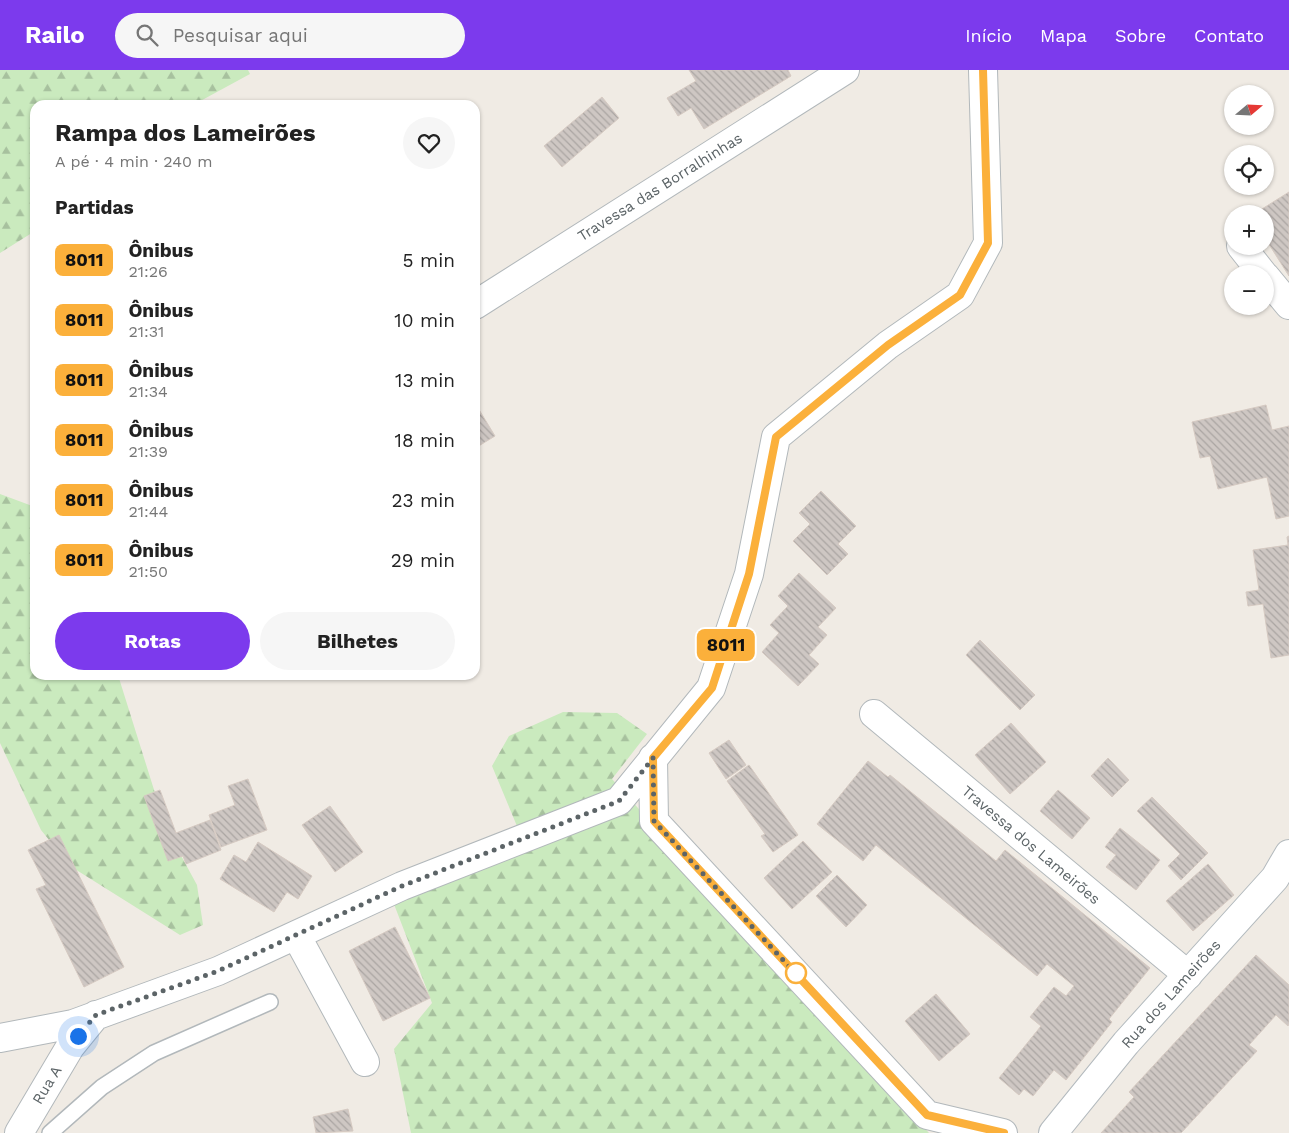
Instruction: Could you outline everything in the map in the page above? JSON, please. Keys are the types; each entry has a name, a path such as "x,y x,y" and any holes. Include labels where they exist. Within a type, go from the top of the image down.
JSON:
{"street":[{"name":"Travessa das Borralhinhas","path":"480,302 844,70"},
{"path":"0,1038 73,1024 218,971 402,886 619,801 712,688 749,574 776,437 888,345 960,295 988,243 982,70"},
{"path":"1248,255 1256,265"},
{"path":"1274,287 1289,305"},
{"name":"Travessa dos Lameirões","path":"874,714 1188,975"},
{"path":"653,758 654,821 919,1124 1004,1133"},
{"name":"Rua dos Lameirões","path":"1053,1133 1126,1043 1275,878 1289,854"},
{"path":"296,936 365,1062"},
{"name":"Rua A","path":"19,1133 70,1047 96,1015"}],"lane":[{"path":"50,1133 102,1087 154,1053 270,1002"}],"green space":[{"path":"0,70 248,70 250,74 202,100 30,100 30,234 0,253"},
{"path":"0,494 30,505 30,680 120,680 166,828 197,885 203,925 180,935 70,866 41,830 0,743"},
{"path":"563,712 617,713 647,734 612,779 929,1133 411,1133 394,1049 432,1003 392,899 524,843 492,766 509,736"}],"building":[{"path":"689,70 788,70 791,76 704,129 691,108 678,116 667,98 696,81"},
{"path":"602,97 619,118 562,167 544,146"},
{"path":"1289,192 1289,276 1274,252 1274,205 1268,205"},
{"path":"1266,405 1272,430 1289,426 1289,516 1276,519 1267,477 1218,489 1210,456 1200,458 1192,422"},
{"path":"480,411 495,436 480,445"},
{"path":"821,491 856,526 838,544 848,554 827,575 793,541 810,524 799,513"},
{"path":"1289,536 1289,655 1271,658 1263,604 1248,606 1246,592 1259,590 1253,550 1288,545 1287,537"},
{"path":"799,573 836,608 818,627 827,635 809,655 819,664 798,686 762,652 779,633 770,625 788,606 778,596"},
{"path":"980,640 1035,695 1020,710 966,655"},
{"path":"1011,723 1046,762 1010,794 975,755"},
{"path":"729,740 746,765 726,779 709,753"},
{"path":"1108,758 1129,780 1112,797 1091,776"},
{"path":"868,761 888,777 890,775 996,861 1005,850 1150,968 1109,1019 1112,1022 1066,1080 1054,1070 1033,1096 1024,1089 1019,1095 999,1078 1041,1026 1030,1017 1054,987 1066,996 1074,986 1047,964 1037,976 876,845 863,861 817,824"},
{"path":"749,765 798,835 773,852 761,836 765,834 727,781"},
{"path":"248,779 267,830 221,847 209,815 235,805 228,786"},
{"path":"160,790 176,833 210,820 221,850 186,864 183,856 168,861 144,796"},
{"path":"1058,790 1090,818 1072,839 1040,811"},
{"path":"1152,797 1208,853 1181,880 1168,866 1180,854 1137,811"},
{"path":"330,806 363,852 335,872 302,825"},
{"path":"1120,828 1160,860 1136,890 1106,867 1116,855 1105,847"},
{"path":"59,835 124,967 84,987 36,889 46,885 28,850"},
{"path":"803,841 832,872 792,909 764,878"},
{"path":"258,842 312,876 298,899 287,892 274,912 220,879 234,855 246,862"},
{"path":"1208,864 1234,895 1193,931 1166,901"},
{"path":"837,875 867,905 846,927 816,896"},
{"path":"395,927 430,998 383,1021 349,951"},
{"path":"1256,955 1289,985 1288,1026 1276,1015 1249,1045 1257,1051 1181,1133 1101,1133 1134,1097 1129,1092"},
{"path":"936,994 970,1034 939,1061 905,1021"},
{"path":"348,1109 353,1131 316,1133 313,1117"}],"bus line":[{"name":"8011","path":"983,70 988,243 960,295 888,345 776,437 749,574 712,688 653,758 654,821 927,1115 1004,1133"}],"route":[{"path":"78,1036 96,1015 218,971 402,886 619,801 653,758 654,821 797,975 796,973"}]}
